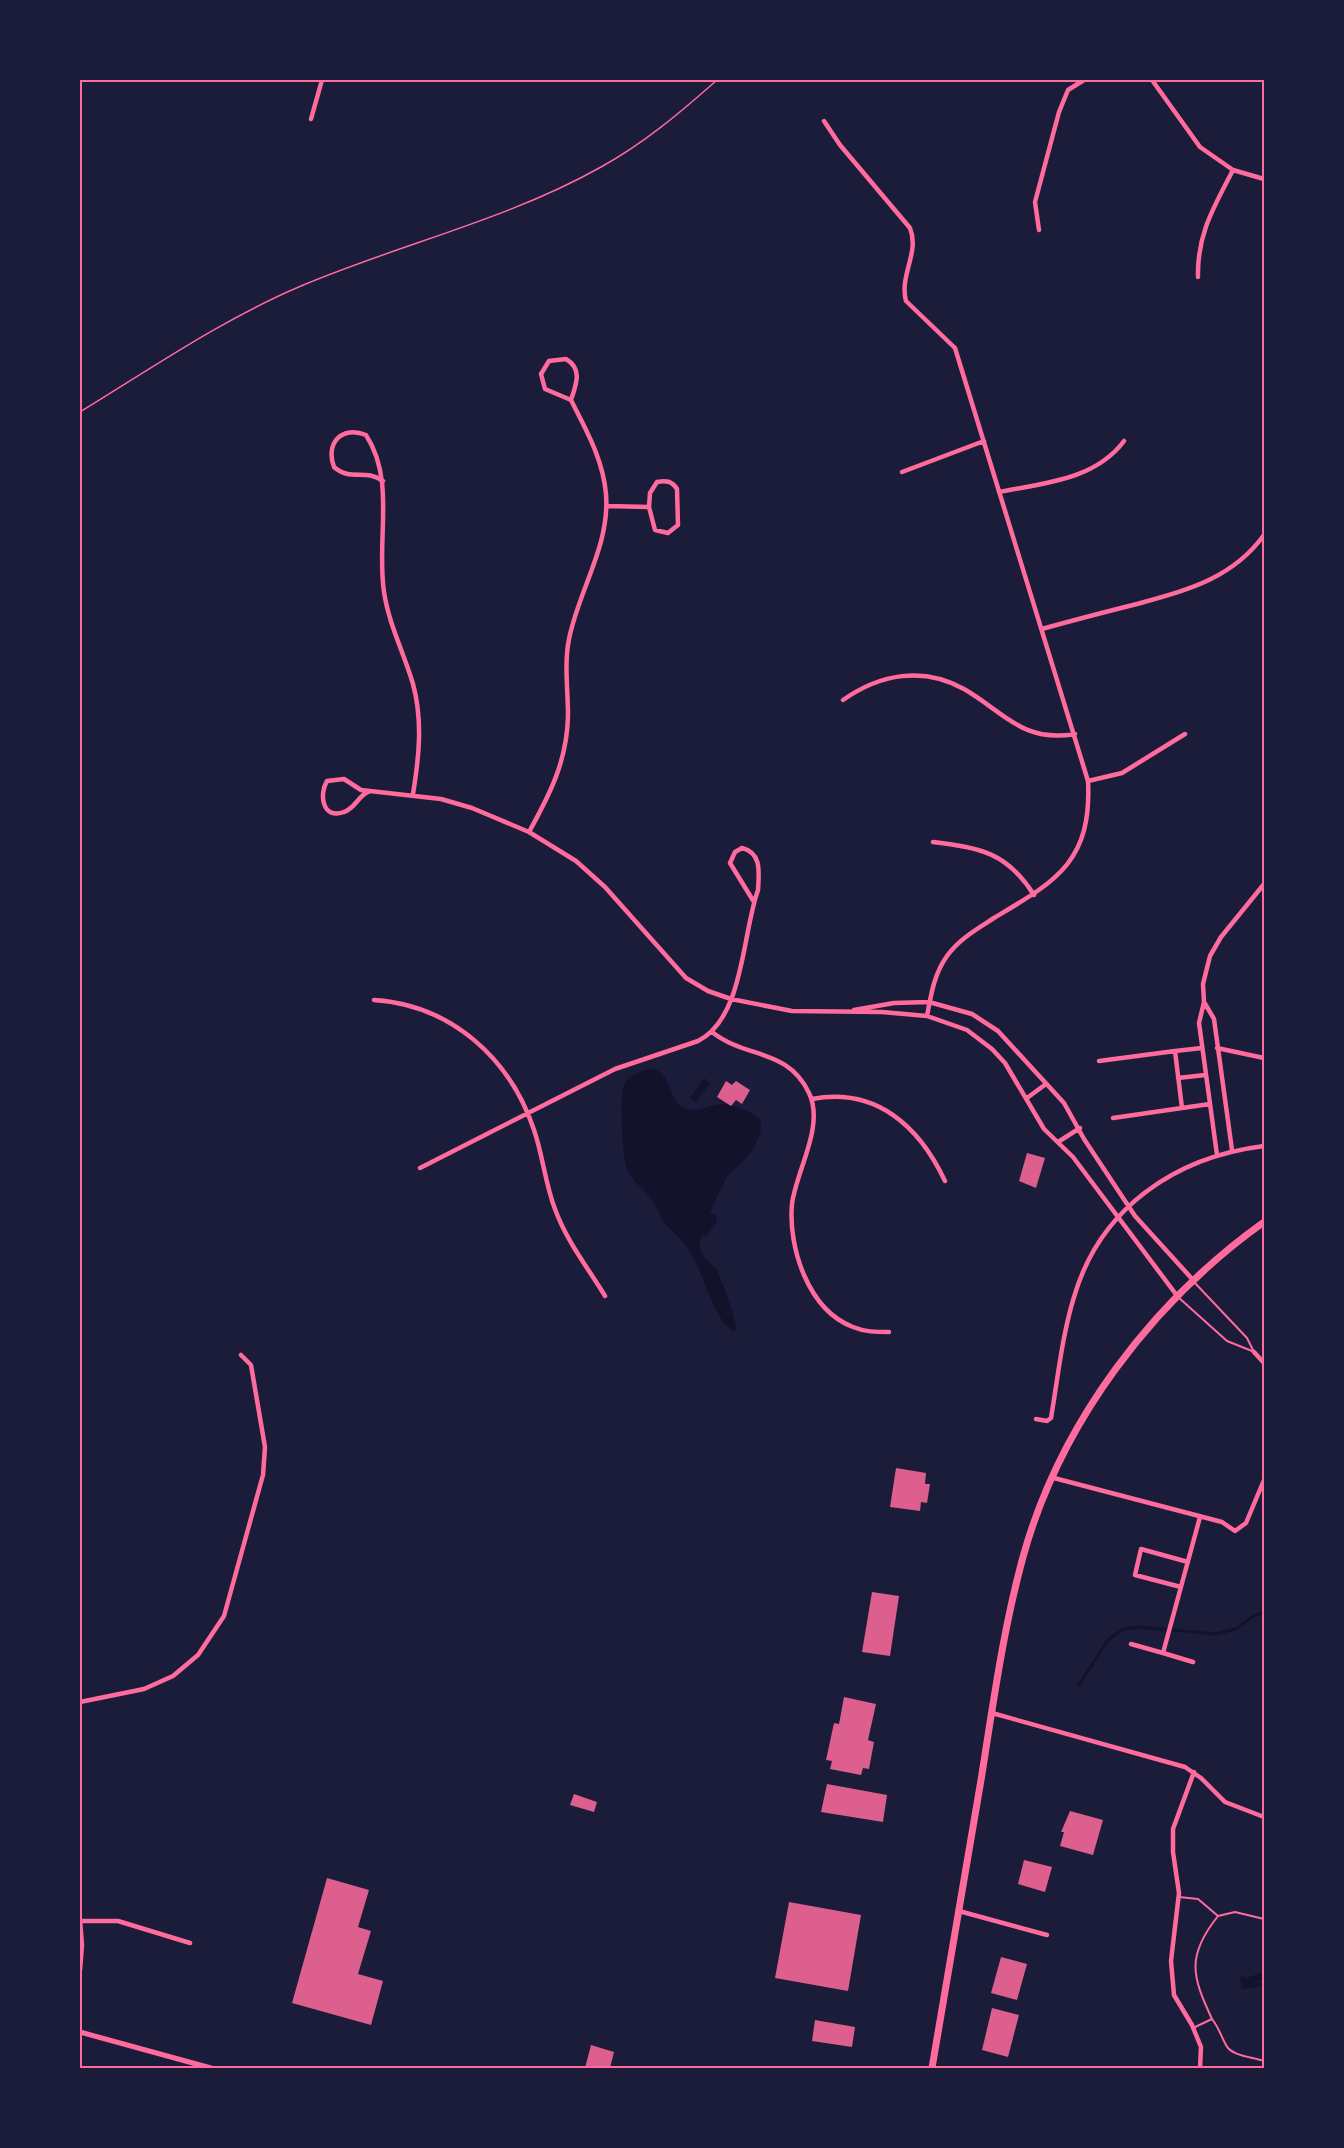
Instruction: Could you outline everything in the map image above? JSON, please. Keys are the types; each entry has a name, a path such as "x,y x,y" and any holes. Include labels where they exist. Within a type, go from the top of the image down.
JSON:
{"main road":[{"path":"932,2068 1006,1630 1023,1556 1054,1478 1080,1425 1121,1361 1194,1281 1264,1222"}],"street":[{"path":"310,119 322,80"},
{"path":"1039,230 1035,202 1059,112 1068,90 1084,80"},
{"path":"1152,80 1200,147 1233,170 1264,179"},
{"path":"824,121 840,145 910,228 915,245 904,287 906,301 956,348 1088,781 1087,816 1079,845 1057,878 1034,895 972,932 956,945 939,970 927,1016"},
{"path":"1198,277 1198,258 1203,228 1233,170"},
{"path":"529,832 554,786 561,762 568,718 566,671 568,640 576,609 599,554 606,506 600,460 571,400 578,374 576,368 566,360 549,361 541,374 545,389 571,400"},
{"path":"383,481 369,473 348,475 334,467 330,453 336,439 343,433 356,431 366,435 377,456 383,481 381,557 384,593 393,632 413,684 419,715 419,753 413,794"},
{"path":"902,472 984,441"},
{"path":"999,492 1085,472 1108,459 1124,441"},
{"path":"657,482 674,484 677,489 678,520 674,530 662,532 655,530 649,507 650,493 657,482"},
{"path":"606,506 649,507"},
{"path":"1042,629 1197,588 1229,571 1246,557 1264,535"},
{"path":"843,700 881,679 907,675 933,678 963,689 1017,726 1053,736 1075,734"},
{"path":"1088,781 1122,773 1185,734"},
{"path":"370,791 361,794 350,808 342,813 334,813 324,807 321,798 327,781 335,778 344,779 361,790 413,794 472,808 529,832 576,861 605,887 686,978 708,992 792,1011 882,1012 927,1016 953,1024 980,1039 1005,1063 1044,1129 1073,1157 1116,1218 1178,1297"},
{"path":"933,842 969,846 995,855 1017,872 1034,895"},
{"path":"420,1168 615,1069 698,1041 712,1032 723,1020 731,999 754,902 759,873 756,855 752,850 742,848 735,852 730,863 754,902"},
{"path":"1217,1155 1199,1017 1204,1002 1203,984 1210,956 1221,937 1264,884"},
{"path":"374,1000 402,1003 429,1014 477,1041 503,1068 527,1112 555,1211 605,1296"},
{"path":"843,1012 894,1003 929,1002 956,1008 987,1023 1009,1041 1064,1103 1128,1205 1194,1281"},
{"path":"1204,1002 1214,1019 1232,1150"},
{"path":"712,1032 732,1046 771,1056 789,1066 803,1082 812,1099 810,1139 792,1203 793,1236 804,1274 821,1302 844,1323 868,1332 889,1332"},
{"path":"1099,1061 1202,1048"},
{"path":"1217,1048 1264,1058"},
{"path":"1175,1051 1182,1108"},
{"path":"1204,1064 1219,1062"},
{"path":"1178,1078 1205,1075"},
{"path":"1027,1098 1046,1084"},
{"path":"812,1099 825,1096 854,1098 889,1112 913,1130 924,1143 945,1181"},
{"path":"1113,1118 1210,1104"},
{"path":"1058,1142 1080,1128"},
{"path":"1036,1419 1047,1421 1051,1418 1074,1296 1094,1247 1116,1218 1128,1205 1163,1178 1232,1150 1264,1146"},
{"path":"1254,1352 1264,1363"},
{"path":"80,1702 144,1689 173,1676 198,1655 224,1616 259,1499 265,1457 254,1376 251,1365 241,1355"},
{"path":"1054,1478 1222,1522 1235,1531 1246,1523 1264,1480"},
{"path":"1163,1653 1200,1517"},
{"path":"1181,1587 1135,1575 1141,1550 1188,1562"},
{"path":"1131,1644 1193,1662"},
{"path":"992,1713 1152,1757 1194,1772 1225,1802 1264,1817"},
{"path":"1194,1772 1173,1829 1173,1851 1179,1897 1171,1961 1174,1995 1201,2047 1200,2068"},
{"path":"959,1911 1047,1935"},
{"path":"80,1970 82,1945 80,1920 118,1921 190,1943"},
{"path":"80,2032 211,2068"}],"lane":[{"path":"1194,1281 1247,1338 1254,1352"},
{"path":"1178,1297 1227,1341 1254,1352"},
{"path":"1179,1897 1198,1899 1218,1916"},
{"path":"1264,1919 1235,1912 1218,1916 1205,1933 1194,1973 1226,2047 1232,2052 1264,2061"},
{"path":"1193,2028 1212,2019"}],"path":[{"path":"80,412 239,316 298,287 362,261 524,204 600,168 656,131 717,80"}],"shaded area":[{"path":"654,1069 664,1077 676,1100 685,1108 694,1110 726,1104 747,1111 760,1119 760,1135 757,1143 741,1164 727,1177 710,1213 716,1215 717,1222 706,1236 701,1236 700,1242 703,1255 715,1268 725,1289 737,1330 733,1332 719,1315 689,1249 664,1222 654,1202 632,1178 626,1165 621,1114 622,1091 629,1078 645,1070"},
{"path":"704,1078 710,1083 696,1102 690,1098"},
{"path":"1263,1973 1264,1980 1246,1984 1264,1982 1264,1986 1242,1989 1240,1977 1246,1976 1248,1980 1248,1977"}],"building":[{"path":"726,1081 732,1085 736,1081 750,1090 742,1104 736,1100 731,1106 717,1097"},
{"path":"1027,1153 1045,1158 1036,1188 1019,1181"},
{"path":"896,1468 926,1473 925,1484 930,1484 927,1503 921,1502 920,1511 890,1507"},
{"path":"872,1592 899,1596 890,1656 862,1652"},
{"path":"844,1697 876,1704 868,1740 874,1742 869,1769 863,1768 861,1775 830,1769 832,1761 826,1760 834,1723 839,1724"},
{"path":"827,1784 887,1795 883,1822 821,1812"},
{"path":"574,1794 597,1802 594,1812 570,1805"},
{"path":"1070,1811 1103,1820 1093,1855 1060,1846 1064,1832 1061,1832"},
{"path":"1024,1860 1052,1867 1045,1892 1018,1884"},
{"path":"327,1878 369,1890 358,1927 371,1931 358,1974 383,1981 371,2025 292,2003"},
{"path":"789,1902 861,1915 848,1991 775,1978"},
{"path":"1001,1957 1027,1964 1017,2000 991,1993"},
{"path":"992,2008 1019,2015 1008,2057 982,2050"},
{"path":"815,2020 855,2027 852,2047 812,2041"},
{"path":"591,2045 614,2052 610,2068 585,2068"}],"waterway":[{"path":"1079,1685 1108,1640 1123,1629 1140,1627 1215,1634 1236,1629 1252,1617 1264,1612"}]}
